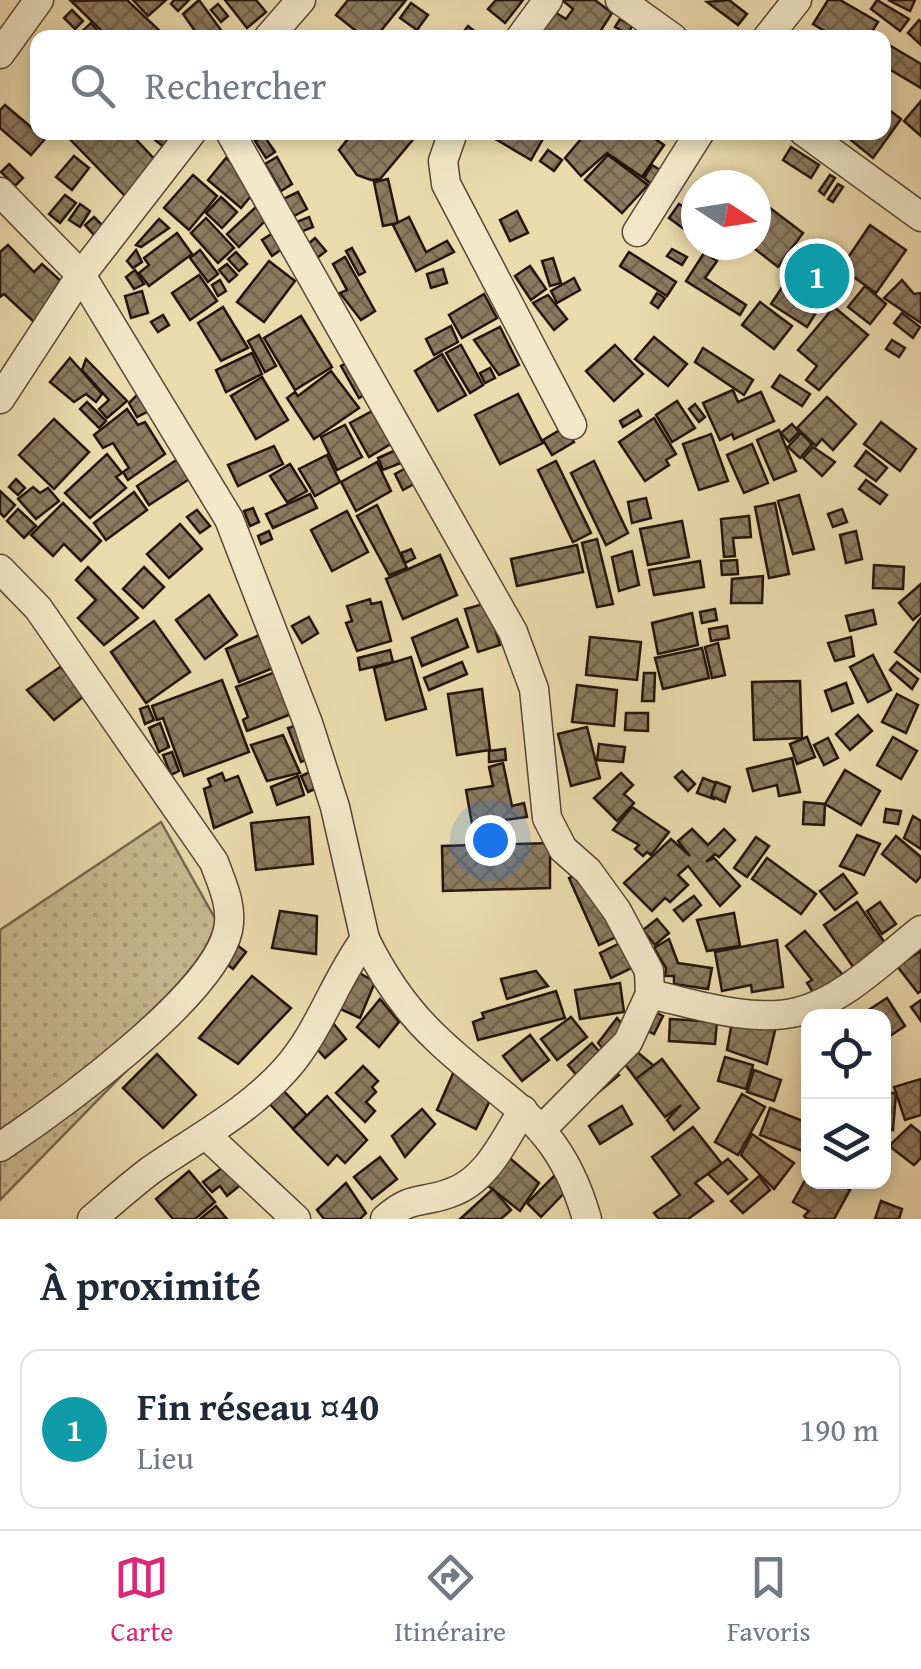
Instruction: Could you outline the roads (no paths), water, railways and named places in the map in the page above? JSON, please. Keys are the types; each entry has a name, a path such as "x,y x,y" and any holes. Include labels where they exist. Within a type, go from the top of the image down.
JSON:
{"street":[{"path":"0,54 39,0"},
{"path":"526,30 548,0"},
{"path":"620,0 661,30"},
{"path":"773,30 797,0"},
{"path":"0,399 81,275 186,140"},
{"path":"235,140 513,632 534,689 547,818 563,849 588,871 617,911 649,972 650,994 628,1042 533,1119 471,1182 450,1194 404,1202 385,1219"},
{"path":"450,140 443,161 446,184 572,425"},
{"path":"637,232 695,140"},
{"path":"815,140 921,217"},
{"path":"4,196 81,275 230,518 313,740 334,808 364,939 417,1020 533,1119 563,1157 586,1219"},
{"path":"0,570 38,608 214,862 229,904 228,932 190,991 124,1054 0,1146"},
{"path":"650,994 717,1010 797,1012 832,998 921,930"},
{"path":"92,1219 149,1172 206,1135 284,1071 310,1038 342,969 364,939"},
{"path":"206,1135 296,1219"}],"place":[{"name":"Fin réseau ¤40","path":"817,276"}]}
